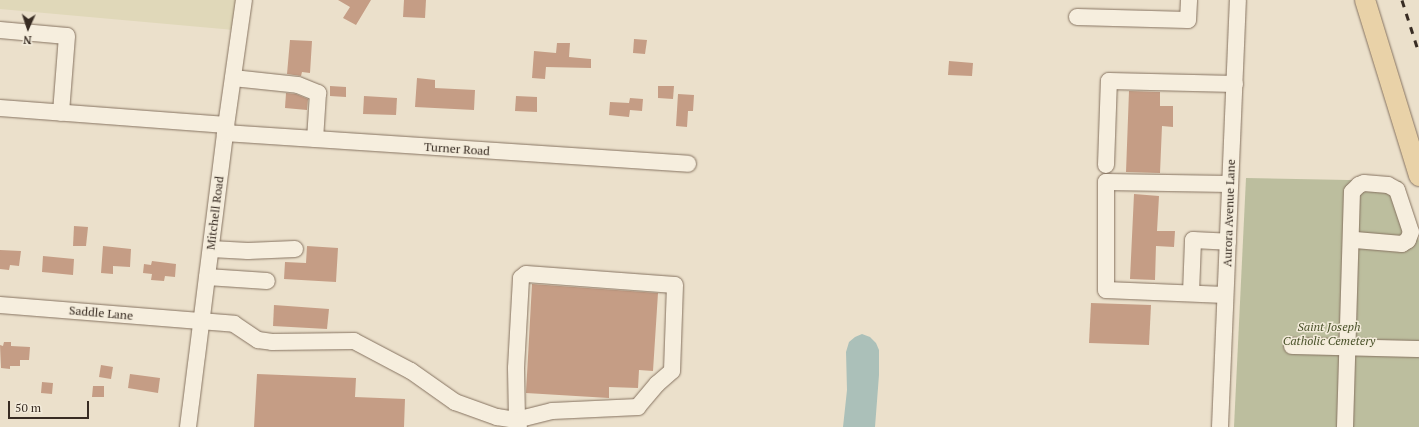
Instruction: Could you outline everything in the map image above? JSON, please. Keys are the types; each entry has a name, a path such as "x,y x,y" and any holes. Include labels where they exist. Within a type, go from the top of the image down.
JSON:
{"main road":[{"path":"1365,0 1419,176"}],"street":[{"name":"Mitchell Road","path":"188,427 244,0"},
{"path":"1077,17 1188,20 1189,0"},
{"name":"Aurora Avenue Lane","path":"1220,427 1238,0"},
{"path":"0,30 67,36 61,113"},
{"path":"233,78 298,85 318,93 315,139"},
{"path":"1106,165 1109,81 1234,84"},
{"name":"Turner Road","path":"0,108 226,129 315,139 688,164"},
{"path":"1225,295 1106,290 1106,182 1230,184"},
{"path":"1345,427 1352,192 1355,188 1364,183 1388,185 1397,190 1411,232 1408,240 1402,244 1355,240 1351,243"},
{"path":"1191,294 1193,240 1228,242"},
{"path":"211,249 248,251 295,249"},
{"path":"526,274 675,285 676,291 672,371 657,384 640,405 629,408 552,411 518,424 516,368 521,278 526,274"},
{"path":"207,277 267,281"},
{"name":"Saddle Lane","path":"0,305 234,324 258,340 272,342 354,341 410,370 455,402 518,424"},
{"path":"1292,346 1419,349"}],"shaded area":[{"path":"0,0 237,0 234,30 0,9"}],"green space":[{"name":"Saint Joseph Catholic Cemetery","path":"1246,178 1401,181 1419,241 1419,427 1234,427"}],"water":[{"path":"862,334 870,337 876,343 879,350 879,375 875,427 843,427 847,390 846,352 849,342"}],"building":[{"path":"338,0 371,0 356,25 343,18 350,7"},
{"path":"404,0 426,0 425,18 403,17"},
{"path":"634,39 647,40 645,54 633,53"},
{"path":"290,40 312,41 310,73 302,72 301,76 287,74"},
{"path":"557,43 570,43 569,57 591,59 591,68 546,67 545,79 532,78 534,51 556,53"},
{"path":"949,61 973,63 972,76 948,75"},
{"path":"417,78 435,80 435,88 475,90 474,110 415,107"},
{"path":"330,86 346,87 346,97 330,96"},
{"path":"658,86 674,86 673,99 658,98"},
{"path":"1129,91 1160,92 1160,106 1173,106 1173,127 1162,126 1160,173 1126,172"},
{"path":"286,93 296,94 308,99 307,110 285,108"},
{"path":"678,94 694,95 693,111 688,111 687,127 676,126"},
{"path":"364,96 397,98 396,115 363,114"},
{"path":"516,96 537,97 537,112 515,111"},
{"path":"630,98 643,99 642,111 630,110 629,117 609,115 610,102 629,103"},
{"path":"1134,194 1159,196 1157,231 1175,231 1174,247 1156,246 1155,280 1130,279"},
{"path":"74,226 88,227 86,246 73,246"},
{"path":"103,246 131,249 130,267 113,266 113,274 101,273"},
{"path":"307,246 338,248 336,282 284,279 285,262 306,263"},
{"path":"0,250 21,251 19,266 10,265 9,270 0,269"},
{"path":"43,256 74,259 73,275 42,272"},
{"path":"152,261 176,264 175,277 165,276 164,281 151,280 152,274 143,273 144,264 151,265"},
{"path":"532,284 658,293 653,371 639,370 638,388 609,387 609,398 526,393"},
{"path":"1091,303 1151,305 1149,345 1089,343"},
{"path":"274,305 329,309 327,329 273,326"},
{"path":"4,342 11,342 11,346 30,347 29,360 20,360 20,366 10,366 10,369 1,368 0,345 3,346"},
{"path":"101,365 113,367 111,379 99,377"},
{"path":"130,374 160,378 158,393 128,388"},
{"path":"257,374 356,378 355,397 405,399 404,427 254,427"},
{"path":"42,382 53,383 52,394 41,393"},
{"path":"93,386 104,386 104,397 92,397"}],"railway":[{"path":"1402,0 1419,53"}]}
